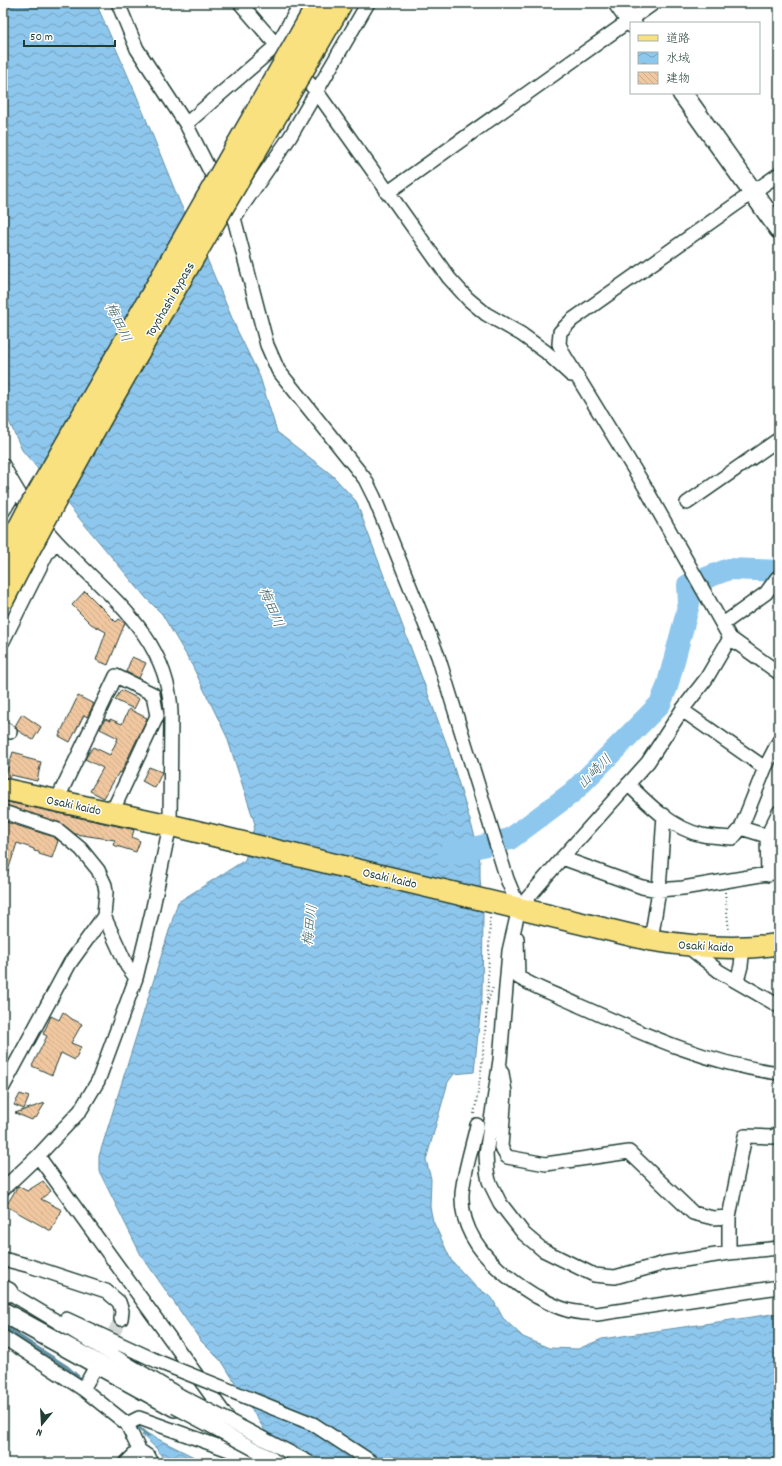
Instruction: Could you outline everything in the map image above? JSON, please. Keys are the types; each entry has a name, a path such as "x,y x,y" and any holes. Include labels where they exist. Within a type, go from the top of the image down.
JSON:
{"highway":[{"name":"Toyohashi Bypass","path":"3,559 34,501 319,3"},
{"name":"Toyohashi Bypass","path":"3,599 39,527 341,3"}],"main road":[{"name":"Osaki kaido","path":"3,789 174,826 490,907 651,940 687,946 736,947 776,944"}],"street":[{"path":"118,3 137,49 186,124 234,218 267,345 278,370 365,479 374,497 438,656 518,912 518,977 537,988 564,998 639,1033 677,1047 743,1066 779,1072"},
{"path":"240,3 317,92 387,193 449,278 468,299 486,314 522,334 546,352 583,386"},
{"path":"186,124 277,46 301,3"},
{"path":"234,218 290,137 368,3"},
{"path":"618,3 631,22 654,3"},
{"path":"387,193 630,23"},
{"path":"683,94 779,229"},
{"path":"779,174 566,326 560,332 559,344 645,487 730,638 779,673"},
{"path":"688,503 779,438"},
{"path":"3,465 16,490 56,541 119,602 138,624 152,644 170,697 174,826 136,978 98,1081 80,1111 38,1156 3,1189"},
{"path":"3,511 16,490"},
{"path":"3,641 47,553 56,541"},
{"path":"722,624 766,593 777,578 779,578"},
{"path":"730,638 706,679 682,710 648,762 562,858 518,912 509,951 500,1060 486,1154 487,1171 489,1181 500,1203 524,1234 543,1250 594,1275 614,1278 665,1263 729,1253 779,1248"},
{"path":"57,800 116,676 154,694 157,716 112,812"},
{"path":"682,710 765,768"},
{"path":"628,784 680,827 701,835 733,838 741,828 765,768 779,741"},
{"path":"3,812 50,826 63,833 76,843 98,870 105,885 106,892 104,916 127,966 136,978"},
{"path":"562,858 642,887 659,890 774,874 767,836 779,812"},
{"path":"651,940 659,890 664,815"},
{"path":"741,828 767,836"},
{"path":"3,1087 70,963 104,916"},
{"path":"687,946 720,972 779,1006"},
{"path":"736,947 741,966 737,981"},
{"path":"500,1060 505,1092 501,1147 507,1157 546,1164 629,1152 693,1213 713,1218 729,1217"},
{"path":"477,1125 462,1193 467,1224 479,1248 496,1269 521,1287 548,1303 568,1310 597,1314 779,1287"},
{"path":"729,1253 729,1217 745,1136 773,1137 779,1132"},
{"path":"38,1156 270,1461"},
{"path":"3,1259 30,1266 106,1291 119,1302 122,1311 121,1319"},
{"path":"5,1291 270,1461"},
{"path":"5,1291 159,1362 313,1424 373,1463"},
{"path":"3,1312 178,1401 310,1463"},
{"path":"3,1338 88,1381 132,1422 270,1461"},
{"path":"132,1422 139,1450 149,1457 152,1463"},
{"path":"126,1463 139,1450"}],"path":[{"path":"724,882 736,947"},
{"path":"776,944 779,906"},
{"path":"477,1125 472,1123 482,1068 486,1012 490,907"}],"water":[{"name":"梅田川","path":"3,3 96,3 135,92 180,203 202,247 237,330 260,377 277,432 332,475 356,501 447,745 476,840 480,862 483,915 482,996 474,1072 454,1074 448,1082 426,1160 431,1179 430,1207 433,1221 451,1260 474,1285 492,1298 503,1318 523,1337 549,1348 578,1349 602,1339 779,1313 779,1463 285,1463 223,1363 201,1341 141,1255 99,1171 99,1156 178,902 245,860 255,824 227,737 191,663 162,614 146,598 22,450 3,408"},
{"path":"146,1433 206,1463 166,1463 157,1449 142,1435"}],"building":[{"path":"85,591 116,622 119,619 125,623 108,665 96,660 106,632 91,624 72,605"},
{"path":"132,657 146,663 139,678 126,672"},
{"path":"121,690 139,699 134,709 115,700"},
{"path":"78,696 94,704 87,717 84,715 70,742 59,736"},
{"path":"129,709 147,718 121,773 119,772 104,798 90,791 103,768 85,759 93,747 110,755 118,738 100,729 105,719 110,721 110,719 122,724"},
{"path":"22,714 41,727 33,740 17,730 15,726"},
{"path":"13,752 24,755 22,757 41,762 37,781 11,775 9,778 5,777"},
{"path":"149,767 162,772 155,788 142,781"},
{"path":"3,801 131,829 134,830 132,837 140,841 136,852 113,845 115,840 75,834 61,823 3,804"},
{"path":"6,822 54,837 58,841 52,858 39,854 39,852 34,851 34,849 17,843 5,880 3,880 3,831"},
{"path":"63,1012 82,1024 71,1043 81,1047 75,1060 61,1053 52,1075 32,1066 47,1036 43,1034 51,1016 59,1020"},
{"path":"20,1094 29,1097 24,1109 14,1105"},
{"path":"45,1103 36,1118 34,1117 32,1120 15,1113"},
{"path":"43,1181 51,1191 41,1199 62,1210 51,1231 6,1206 18,1186 27,1191"}],"waterway":[{"name":"山崎川","path":"449,854 510,839 573,792 660,704 667,687 689,604 688,585 729,569 779,571"},
{"path":"3,1326 67,1367 84,1382"},
{"path":"133,1423 148,1436"}],"tunnel":[{"path":"105,1349 121,1319"}]}
